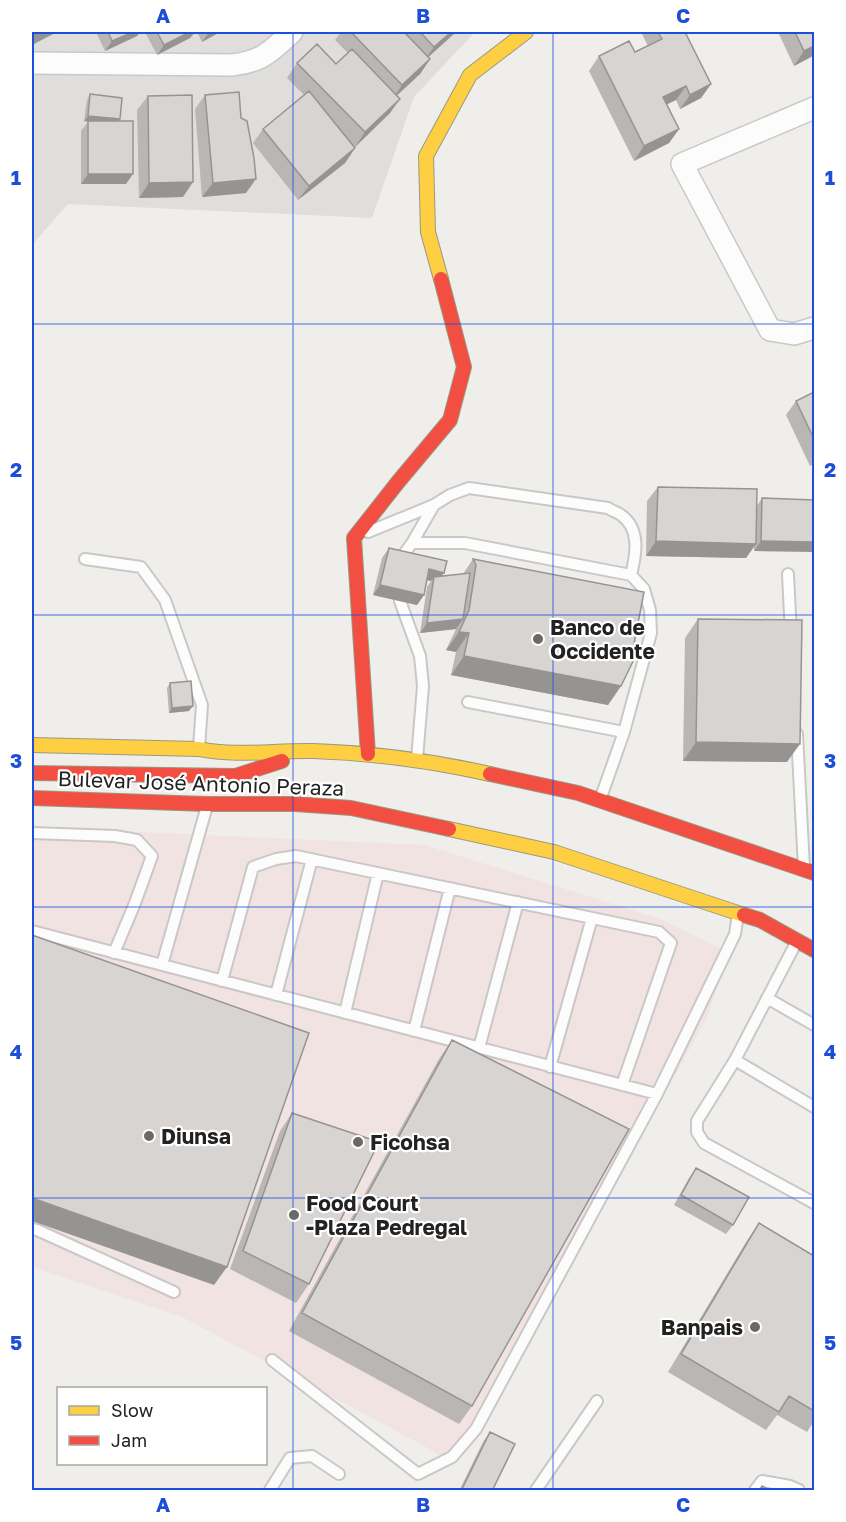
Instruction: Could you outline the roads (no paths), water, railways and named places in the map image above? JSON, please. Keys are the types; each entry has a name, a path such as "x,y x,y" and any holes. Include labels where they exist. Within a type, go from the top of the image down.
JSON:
{"main road":[{"path":"368,754 354,538 450,420 464,367 428,232 426,156 470,75 526,32"},
{"name":"Bulevar José Antonio Peraza","path":"32,745 199,749 219,753 368,754 449,765 578,793 809,871"},
{"path":"32,773 235,776 311,752"},
{"path":"235,776 295,804"},
{"name":"Bulevar José Antonio Peraza","path":"32,798 207,804 295,804 351,808 554,852 760,920 814,950"}],"street":[{"path":"32,63 232,65 247,63 262,57 292,32"},
{"path":"814,108 682,164 770,330 794,334 814,328"}],"lane":[{"path":"354,538 469,488 608,508 623,516 635,532 635,557 631,575"},
{"path":"399,561 434,505"},
{"path":"412,543 465,543 631,575 644,589 650,610 651,633 624,732 600,801"},
{"path":"85,559 141,567 165,600 202,705 199,749"},
{"path":"788,574 792,644"},
{"path":"400,601 420,656 423,686 417,760"},
{"path":"468,702 624,732"},
{"path":"796,726 809,871"},
{"path":"162,965 207,804"},
{"path":"32,833 115,836 137,840 152,856 114,953"},
{"path":"222,981 253,867 276,859 296,856 658,932 670,943 622,1085"},
{"path":"276,995 312,859"},
{"path":"345,1013 378,873"},
{"path":"414,1031 450,888"},
{"path":"479,1048 518,902"},
{"path":"272,1360 418,1474 452,1457 476,1429 657,1094 735,934 738,913"},
{"path":"550,1067 592,918"},
{"path":"32,932 657,1094"},
{"path":"798,941 735,1060 698,1121 697,1132 704,1143 814,1203"},
{"path":"767,998 814,1025"},
{"path":"735,1060 814,1107"},
{"path":"32,1229 174,1292"},
{"path":"536,1491 597,1401"},
{"path":"270,1491 290,1458 312,1456 339,1474"},
{"path":"755,1491 762,1480 790,1486 799,1491"}],"place":[{"name":"Banco de Occidente","path":"538,639"},
{"name":"Diunsa","path":"149,1136"},
{"name":"Ficohsa","path":"358,1142"},
{"name":"Food Court -Plaza Pedregal","path":"294,1215"},
{"name":"Banpais","path":"755,1327"}]}
